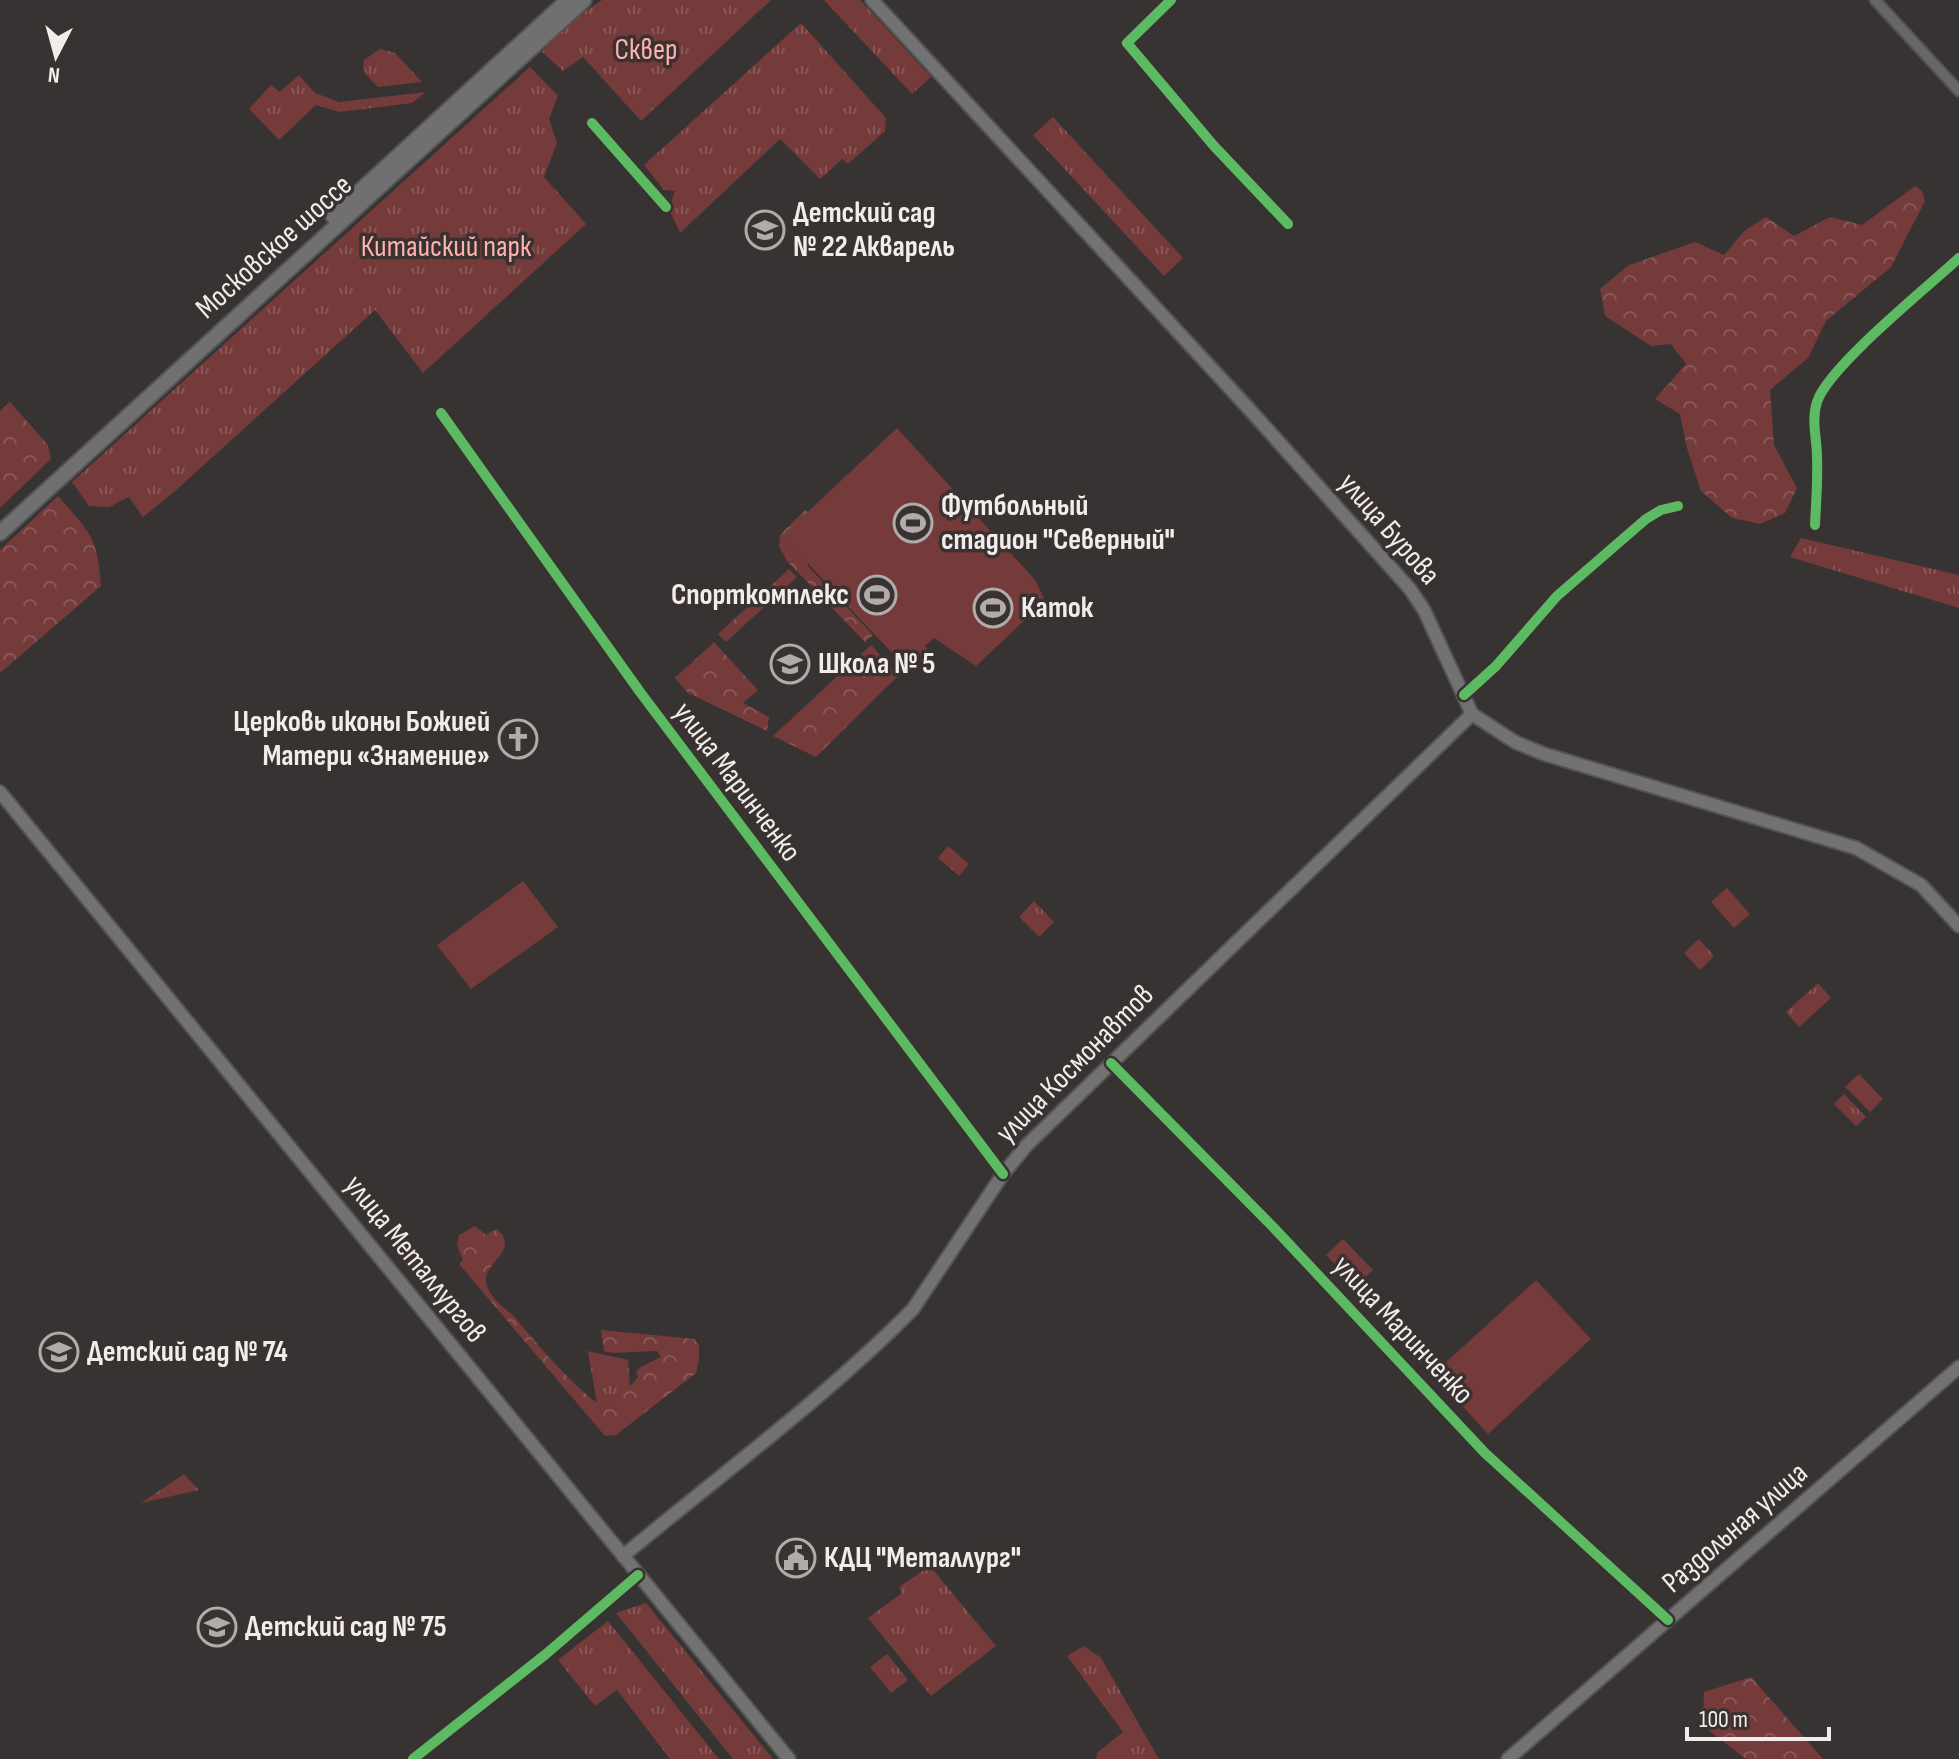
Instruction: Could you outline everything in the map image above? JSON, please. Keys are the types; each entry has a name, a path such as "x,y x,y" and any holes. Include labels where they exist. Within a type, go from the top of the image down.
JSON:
{"main road":[{"name":"Московское шоссе","path":"0,520 580,0"},
{"name":"Московское шоссе","path":"0,533 580,0"},
{"name":"улица Бурова","path":"872,0 1250,410 1410,589 1424,610 1472,714"},
{"name":"улица Космонавтов","path":"623,1556 809,1403 901,1321 913,1309 1003,1174 1027,1145 1472,714"},
{"path":"1472,714 1515,742 1544,754 1856,848 1921,885 1959,926"},
{"name":"улица Металлургов","path":"0,792 789,1759"},
{"name":"Раздольная улица","path":"1508,1759 1959,1367"}],"street":[{"path":"1171,0 1127,43 1214,146 1288,224"},
{"path":"1875,0 1959,91"},
{"path":"592,123 666,207"},
{"path":"1815,525 1817,480 1814,423 1816,404 1823,387 1959,258"},
{"name":"улица Маринченко","path":"441,413 649,704 1003,1174"},
{"path":"1464,695 1496,666 1557,596 1646,519 1661,510 1678,506"},
{"name":"улица Маринченко","path":"1111,1063 1274,1228 1485,1453 1668,1620"},
{"path":"413,1759 546,1654 638,1575"}],"green space":[{"name":"Сквер","path":"602,0 771,0 641,121 583,57 563,71 542,52 570,23"},
{"path":"824,0 860,0 931,77 912,94"},
{"path":"801,23 886,118 885,131 848,164 842,159 820,179 780,139 680,233 669,209 675,191 664,190 644,165"},
{"path":"380,49 395,53 422,82 378,87 363,65 364,60"},
{"name":"Китайский парк","path":"530,67 558,96 549,119 557,143 544,177 586,224 423,373 375,310 143,517 129,497 109,507 89,506 72,482"},
{"path":"299,75 315,93 339,102 426,92 412,103 340,112 316,105 279,140 249,109 271,85 280,92"},
{"path":"1053,117 1183,258 1164,276 1033,135"},
{"path":"1915,186 1922,191 1925,201 1891,267 1826,321 1808,358 1770,390 1774,445 1797,488 1785,513 1760,524 1732,518 1701,491 1680,414 1655,399 1686,364 1671,344 1651,346 1605,316 1600,289 1629,265 1695,242 1724,255 1744,231 1766,217 1794,236 1830,217 1862,225"},
{"path":"10,402 48,445 51,459 0,508 0,411"},
{"path":"897,428 1036,581 1045,601 976,666 934,638 925,646 930,653 909,671 782,536"},
{"path":"58,496 90,536 97,556 101,586 0,673 0,550"},
{"path":"805,510 822,523 808,566 873,635 865,642 787,561 779,546 780,535"},
{"path":"1801,538 1959,575 1959,608 1790,557"},
{"path":"789,569 797,577 726,642 718,634"},
{"path":"714,642 758,690 743,703 769,717 767,731 688,693 675,678"},
{"path":"871,645 899,675 816,757 773,736"},
{"path":"948,846 969,864 959,876 938,858"},
{"path":"523,881 558,927 471,989 437,945"},
{"path":"1727,888 1750,914 1734,928 1711,902"},
{"path":"1034,901 1054,922 1039,937 1019,917"},
{"path":"1699,939 1714,956 1700,970 1684,953"},
{"path":"1818,983 1831,998 1799,1027 1786,1012"},
{"path":"1859,1074 1883,1099 1870,1112 1845,1087"},
{"path":"1844,1094 1866,1117 1856,1126 1834,1104"},
{"path":"475,1226 486,1235 497,1229 505,1244 487,1275 486,1282 491,1294 568,1377 603,1408 610,1406 610,1396 635,1381 638,1377 636,1372 641,1367 661,1357 657,1351 604,1351 601,1330 694,1339 699,1345 696,1373 616,1435 605,1436 459,1264 463,1260 457,1245 459,1235"},
{"path":"1343,1239 1373,1270 1356,1286 1326,1255"},
{"path":"1536,1280 1591,1339 1488,1434 1433,1374"},
{"path":"588,1351 628,1360 630,1386 603,1409 597,1404"},
{"path":"184,1474 199,1490 141,1503"},
{"path":"930,1566 996,1646 931,1696 868,1618 902,1593 899,1587"},
{"path":"646,1603 773,1759 733,1759 616,1613"},
{"path":"608,1621 719,1759 670,1759 617,1690 595,1706 558,1660"},
{"path":"1084,1646 1101,1658 1159,1759 1096,1759 1098,1752 1123,1732 1067,1656"},
{"path":"887,1654 908,1680 891,1693 870,1667"},
{"path":"1751,1677 1823,1759 1746,1759 1703,1726 1704,1692"}],"cycle path":[{"path":"1171,0 1127,43 1214,146 1288,224"},
{"path":"592,123 666,207"},
{"path":"1815,525 1817,466 1814,416 1825,387 1859,349 1959,258"},
{"path":"441,413 640,692 1003,1174"},
{"path":"1464,695 1496,666 1557,596 1646,519 1661,510 1678,506"},
{"path":"1111,1063 1274,1228 1485,1453 1668,1620"},
{"path":"413,1759 546,1654 638,1575"}],"place":[{"name":"Детский сад № 22 Акварель","path":"765,230"},
{"name":"Футбольный стадион \"Северный\"","path":"913,523"},
{"name":"Спорткомплекс","path":"877,595"},
{"name":"Каток","path":"993,608"},
{"name":"Школа № 5","path":"790,664"},
{"name":"Церковь иконы Божией Матери «Знамение»","path":"518,739"},
{"name":"Детский сад № 74","path":"59,1352"},
{"name":"КДЦ \"Металлург\"","path":"796,1558"},
{"name":"Детский сад № 75","path":"217,1627"}]}
